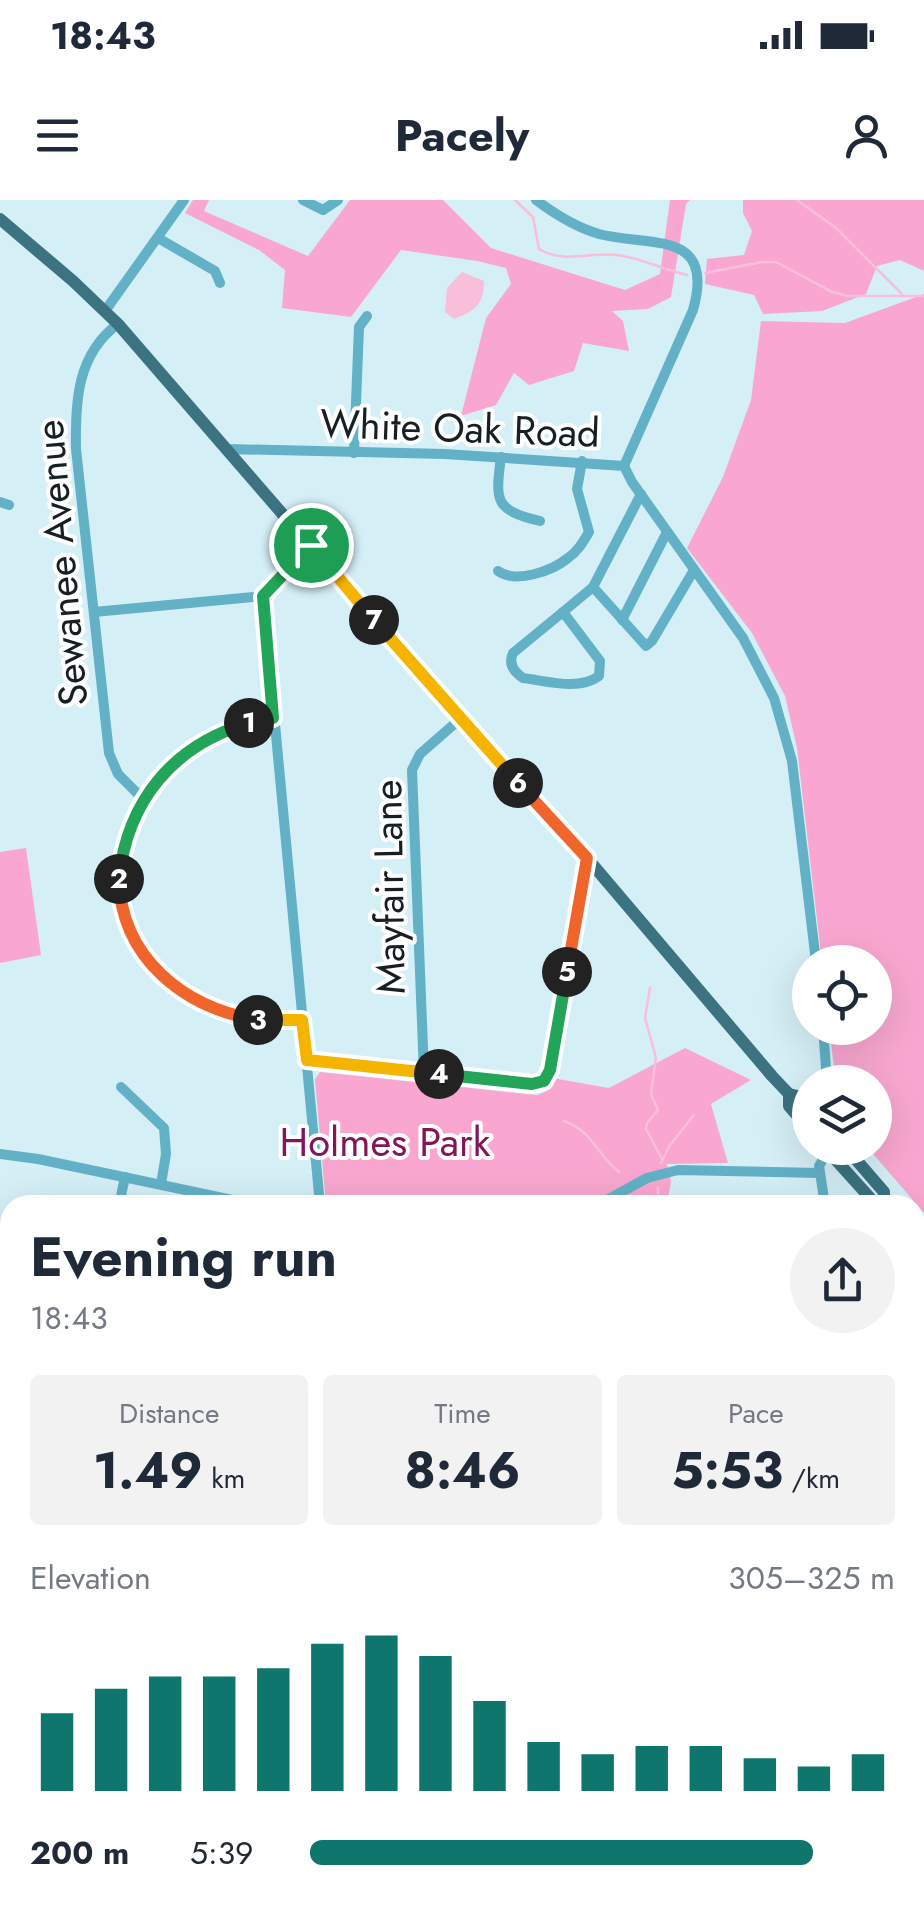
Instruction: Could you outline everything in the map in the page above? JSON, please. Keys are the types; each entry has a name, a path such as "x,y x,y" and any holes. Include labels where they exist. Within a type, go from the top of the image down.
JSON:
{"main road":[{"path":"0,219 118,324 792,1095"},
{"path":"789,1094 792,1109"},
{"path":"841,1165 868,1195"},
{"path":"861,1165 884,1195"}],"street":[{"path":"104,312 184,200"},
{"path":"303,200 324,210 338,200"},
{"path":"536,200 594,232 672,244 688,255 697,272 693,310 624,466"},
{"path":"158,238 215,271 220,283"},
{"path":"354,453 359,327 367,316"},
{"name":"Sewanee Avenue","path":"118,324 105,334 88,359 79,383 76,448 109,753 118,774 142,798"},
{"name":"White Oak Road","path":"227,449 624,466 756,658 780,712 792,761 814,945"},
{"path":"501,458 499,503 508,512 540,521"},
{"path":"498,571 511,576 545,570 567,560 580,547 589,532 577,490 582,462"},
{"path":"563,612 600,661 599,676 577,684 517,674 512,666 513,653 593,587 641,494"},
{"path":"622,620 667,532"},
{"path":"94,612 263,596 311,545"},
{"path":"593,587 638,640 648,645 694,570"},
{"path":"263,596 319,1195"},
{"path":"273,718 236,726 208,739 176,762 142,798 124,845 118,881 125,921 144,958 181,991 212,1008 259,1020 302,1020"},
{"name":"Mayfair Lane","path":"424,1073 412,770 420,754 460,719"},
{"path":"307,1060 532,1084 544,1081 550,1070 587,858"},
{"path":"121,1087 164,1128 166,1154 161,1184"},
{"path":"0,1154 38,1158 211,1195"},
{"path":"821,1165 822,1195"},
{"path":"616,1195 647,1178 678,1170 819,1173"},
{"path":"121,1195 125,1177"}],"green space":[{"path":"193,200 209,200 204,211 308,256 350,200 443,200 491,248 625,290 660,274 670,200 690,200 686,204 671,297 648,309 612,311 623,321 629,351 583,343 574,371 529,385 514,373 496,405 461,416 486,318 511,284 506,268 401,250 351,317 282,308 285,270 259,250 185,213"},
{"path":"743,200 924,200 924,271 900,260 877,266 866,294 822,311 763,314 754,295 705,284 707,259 744,255 752,231 743,213"},
{"path":"924,294 924,1195 908,1195 883,1165 892,1165 892,1065 834,1065 831,1045 892,1045 892,945 820,945 797,748 785,696 752,633 687,548 723,477 751,400 761,321 845,323"},
{"path":"26,848 41,955 0,963 0,852"},
{"name":"Holmes Park","path":"685,1048 751,1080 711,1104 728,1163 667,1164 671,1181 669,1195 325,1195 315,1079 320,1072 537,1095 547,1091 552,1078 609,1088"}],"shaded area":[{"path":"462,272 484,281 484,289 477,306 454,319 445,312 447,288"}],"waterway":[{"path":"515,200 533,217 539,249 548,253 567,257 617,255 687,275"},
{"path":"797,200 836,228 902,294"},
{"path":"705,273 776,262 832,292 848,296 924,296"},
{"path":"650,988 645,1018 656,1058 651,1094 658,1110 646,1129 662,1159"},
{"path":"661,1163 694,1115"},
{"path":"564,1121 589,1137 619,1172"},
{"path":"658,1188 658,1195"}],"route":[{"path":"311,545 460,719 587,858 550,1070 542,1082 488,1080 307,1060 302,1020 270,1021 230,1015 196,1000 155,970 130,936 118,881 124,845 142,798 176,762 208,739 236,726 273,718 263,596 311,545"}]}
